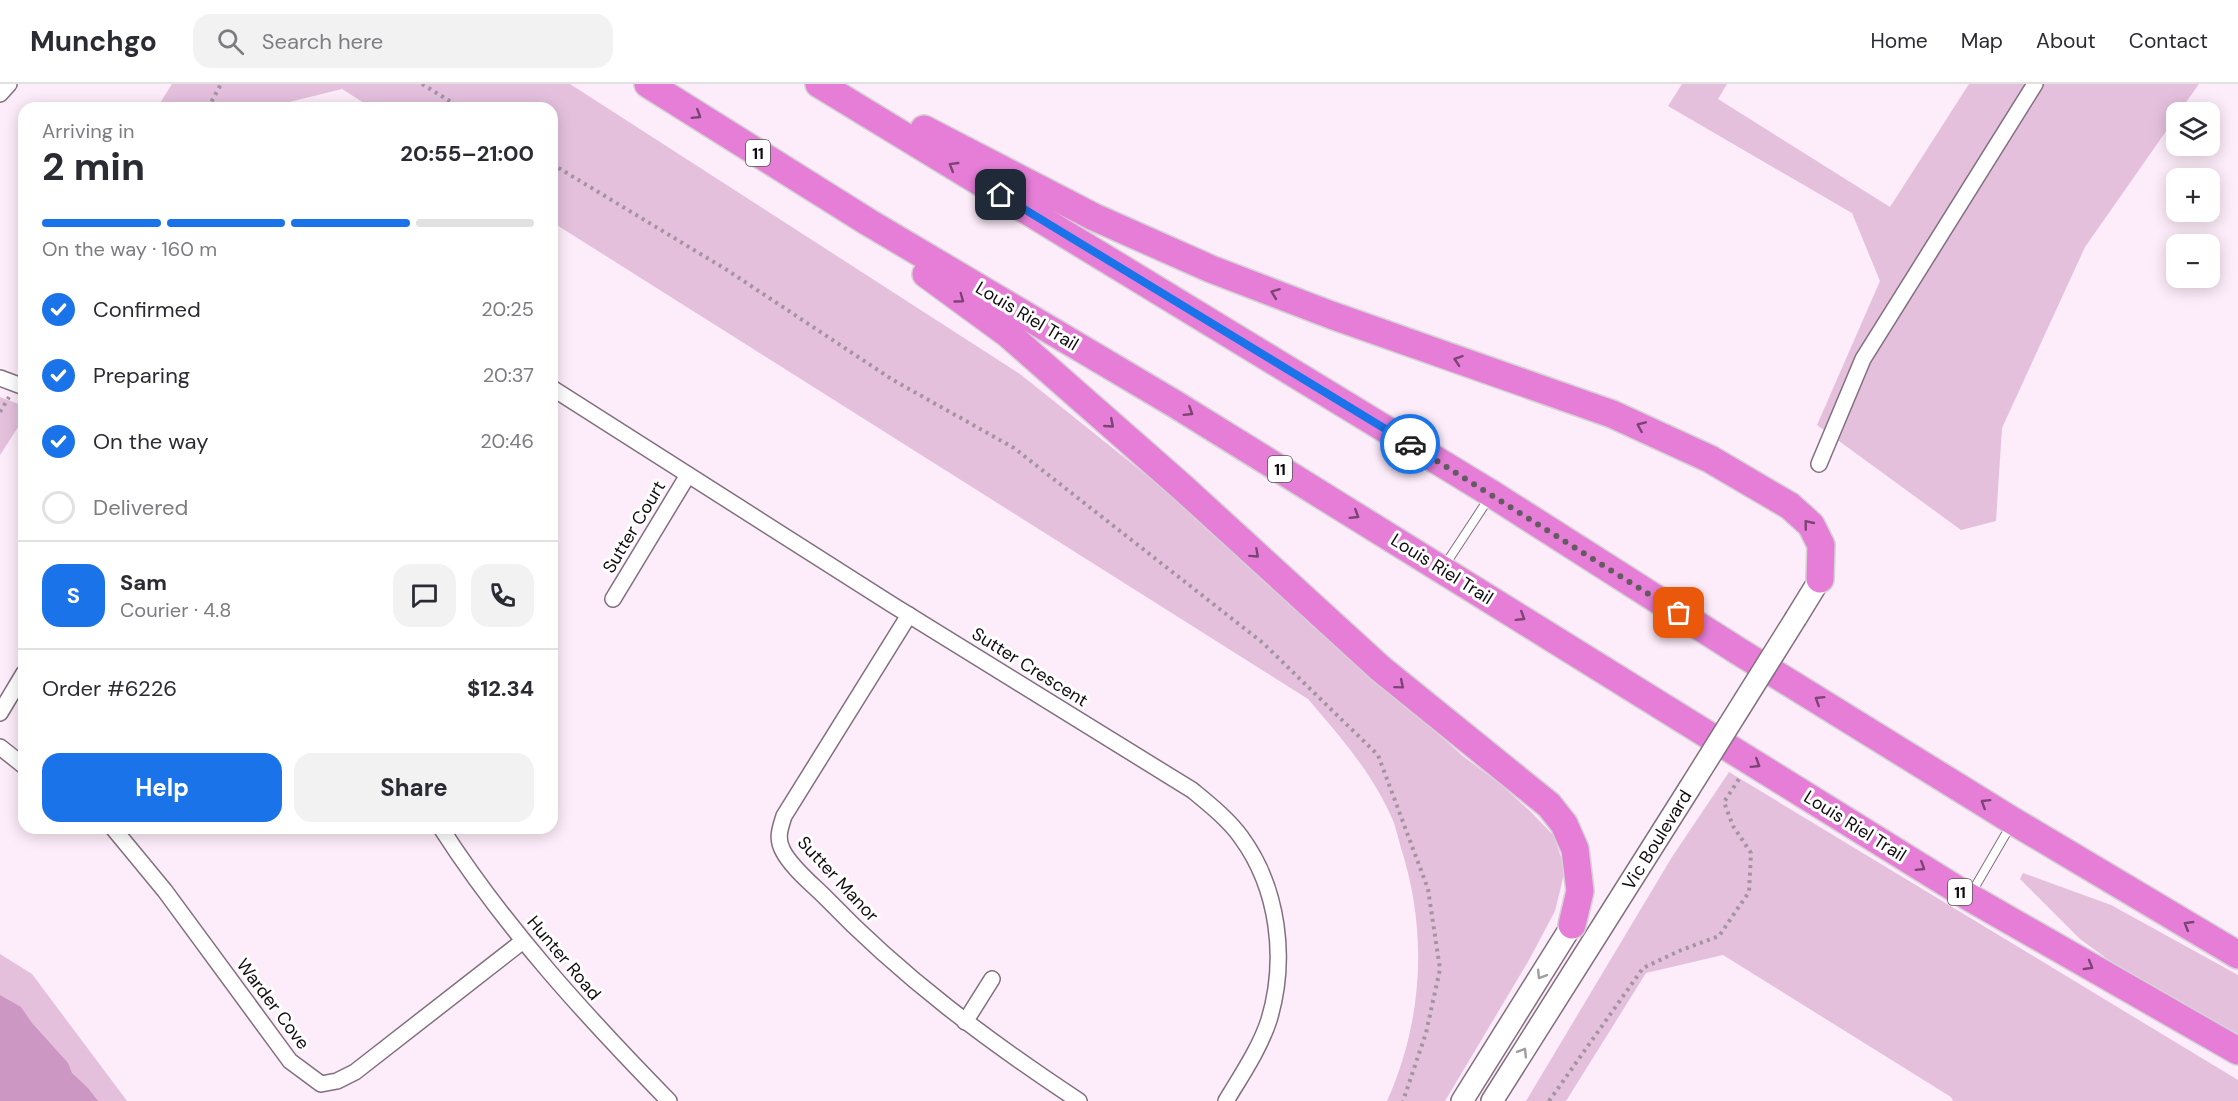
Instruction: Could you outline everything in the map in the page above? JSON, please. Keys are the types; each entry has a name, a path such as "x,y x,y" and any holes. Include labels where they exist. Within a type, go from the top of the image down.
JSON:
{"highway":[{"name":"Louis Riel Trail","path":"648,84 868,222 1175,404 1969,897 2238,1051"},
{"path":"819,84 1492,494 1735,649 2013,821 2238,955"},
{"path":"836,84 1094,217 1211,269 1331,315 1612,414 1710,459 1790,506 1810,525 1821,545 1820,579"},
{"path":"868,222 894,250 1008,334 1182,487 1381,669 1549,805 1564,824 1575,849 1580,891 1572,925"}],"street":[{"path":"0,94 9,84"},
{"path":"1819,464 1863,359 2035,84"},
{"path":"0,378 18,385"},
{"name":"Sutter Crescent","path":"558,392 909,615 1192,790 1241,837 1262,872 1275,915 1280,968 1269,1022 1226,1101"},
{"name":"Sutter Court","path":"613,599 688,475"},
{"name":"Vic Boulevard","path":"1492,1101 1820,579"},
{"name":"Sutter Manor","path":"909,615 784,816 777,836 783,852 848,921 902,972 1007,1054 1079,1101"},
{"path":"0,713 18,683"},
{"path":"0,747 18,761"},
{"name":"Warder Cove","path":"118,834 165,891 290,1061 321,1084 337,1081 355,1072 523,941"},
{"name":"Hunter Road","path":"445,834 523,941 592,1022 669,1101"},
{"path":"1462,1101 1572,925"},
{"path":"965,1022 992,979"}],"lane":[{"path":"1443,569 1492,494"},
{"path":"1969,897 2013,821"}],"path":[{"path":"211,102 221,84"},
{"path":"422,84 451,102"},
{"path":"558,168 726,270 893,380 1014,448 1263,643 1378,755 1428,889 1440,969 1426,1033 1403,1101"},
{"path":"1549,1101 1643,968 1719,936 1749,892 1751,853 1733,826 1724,802 1750,760"}],"shaded area":[{"path":"172,84 570,84 1020,374 1195,514 1336,644 1464,757 1499,783 1554,836 1565,870 1555,911 1529,960 1445,1101 1387,1101 1408,1040 1418,976 1418,944 1410,880 1395,825 1384,801 1354,756 1308,699 558,226 558,102 363,102 342,89 289,102 161,102"},
{"path":"1682,84 1727,84 1718,99 1890,207 1969,84 2199,84 2186,102 2166,102 2166,131 2085,247 2002,428 1996,521 1961,530 1817,425 1880,281 1852,213 1668,106"},
{"path":"0,397 18,404 18,427 0,455"},
{"path":"1729,772 2238,1080 2238,1101 1953,1101 1951,1097 1723,955 1646,973 1566,1101 1526,1101 1672,857"},
{"path":"2023,873 2111,905 2238,975 2238,1038 2154,993 2080,939 2020,879"},
{"path":"0,954 32,974 127,1101 0,1101"},
{"path":"0,995 21,1007 32,1023 68,1063 72,1073 98,1101 0,1101"}],"way so far":[{"path":"1410,444 1679,613"}],"route":[{"path":"1001,195 1410,444"}]}
